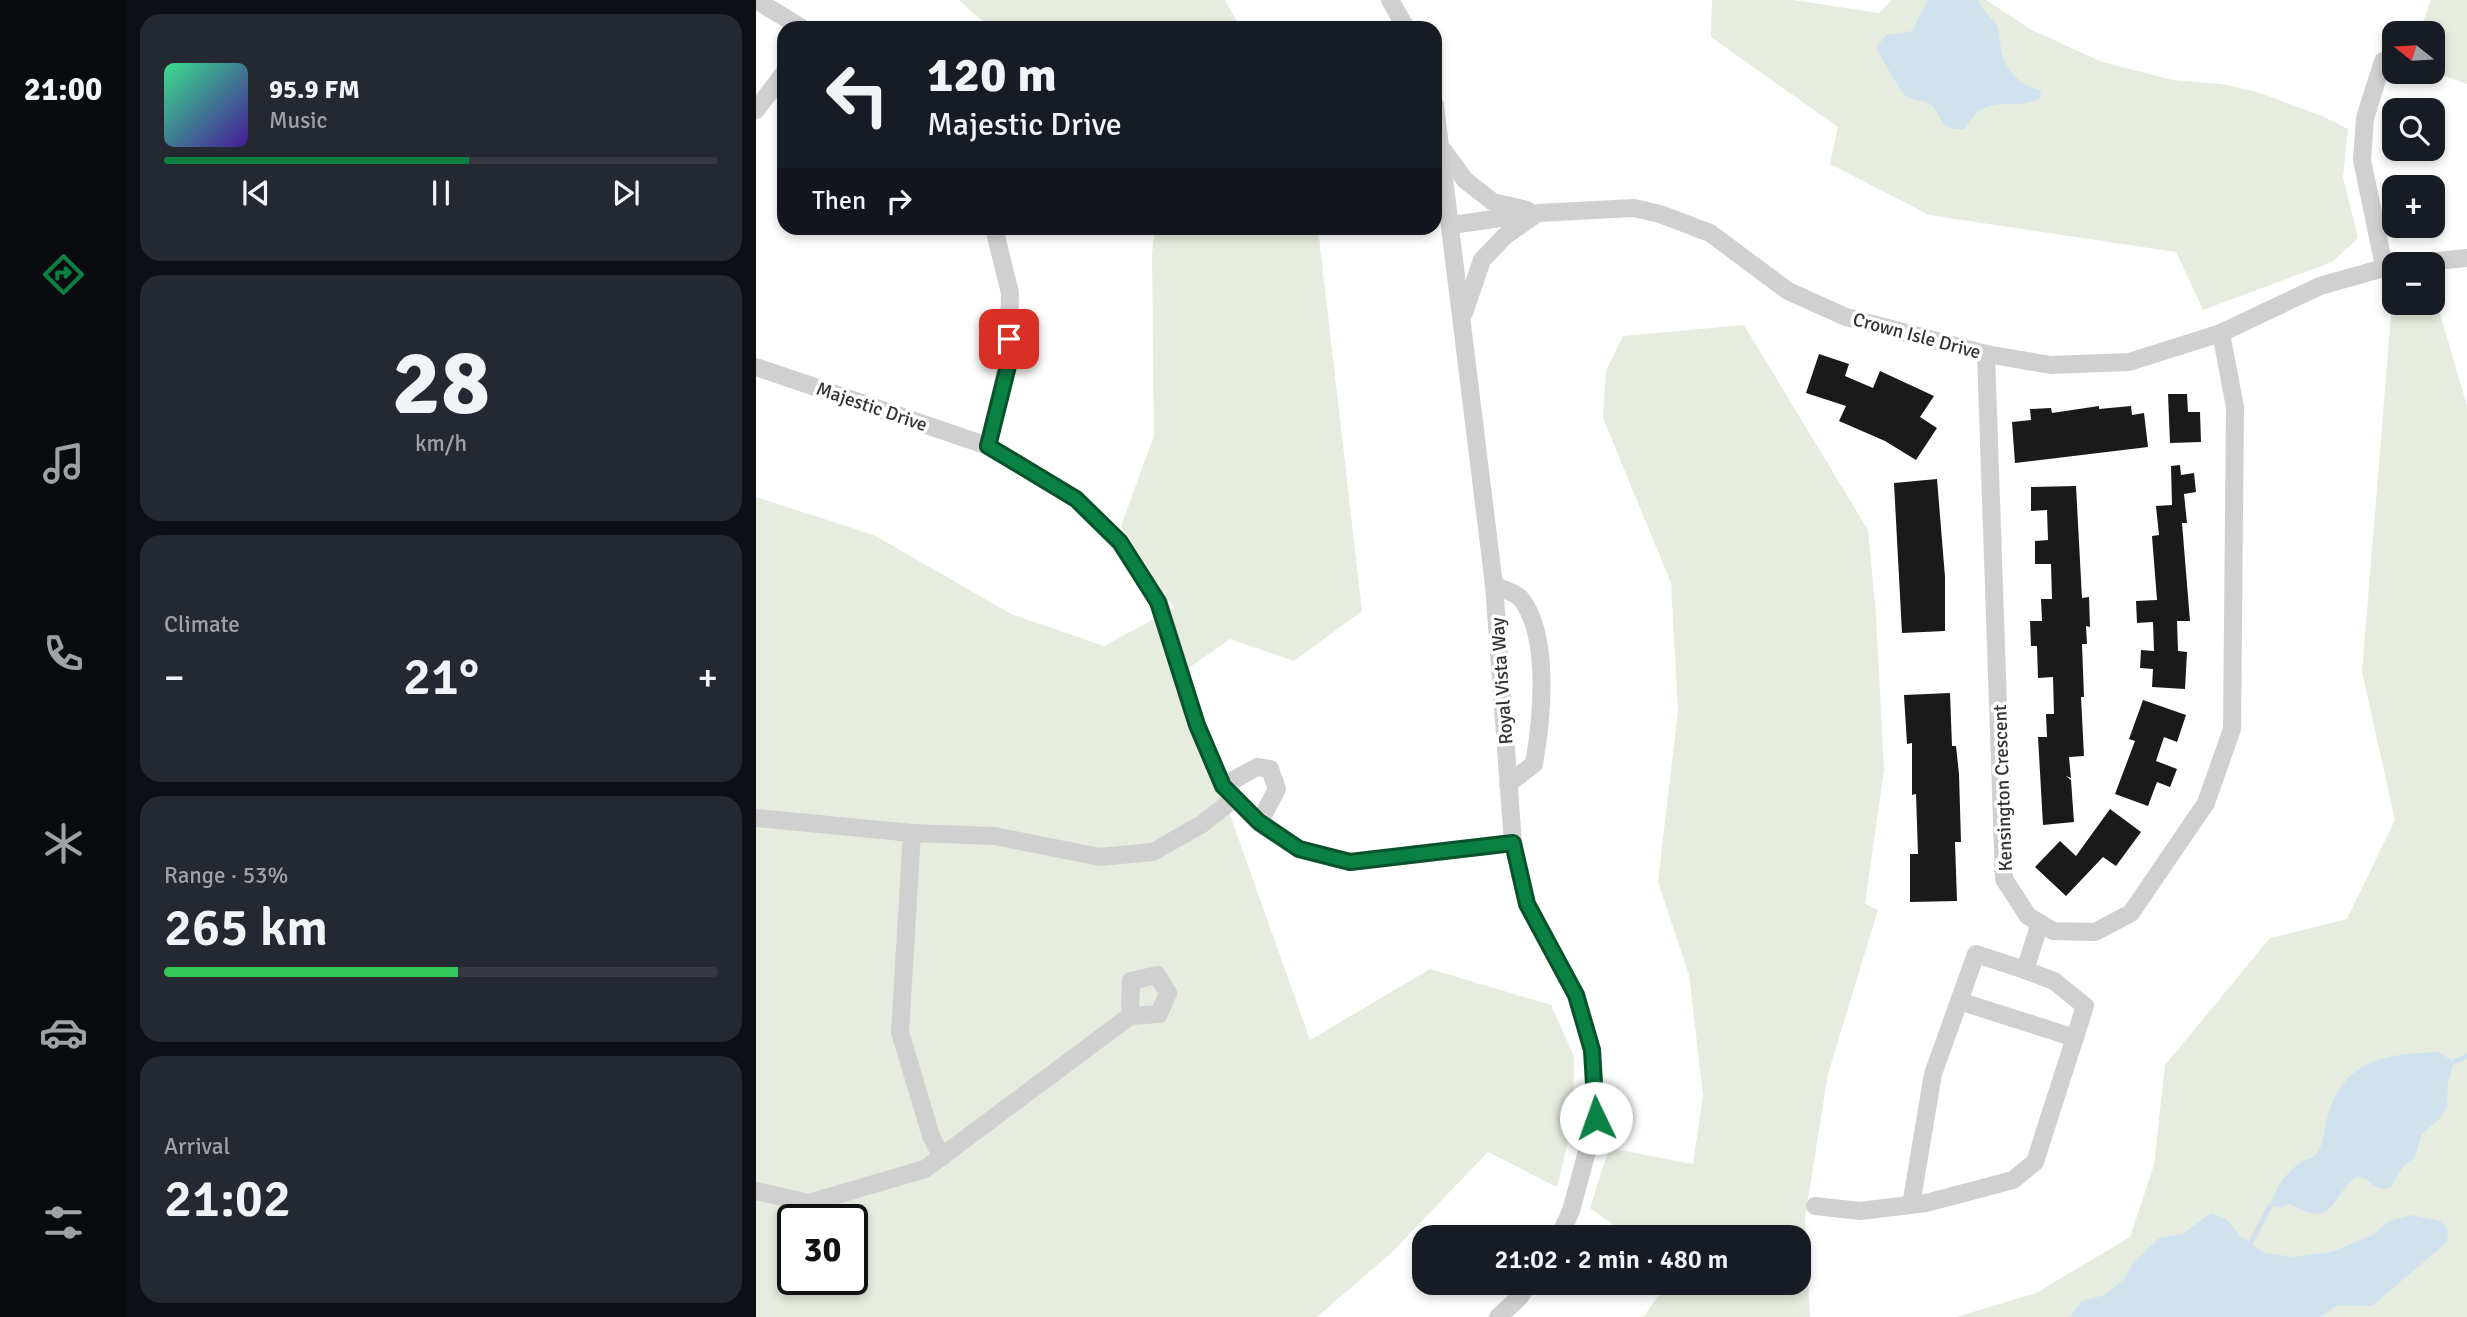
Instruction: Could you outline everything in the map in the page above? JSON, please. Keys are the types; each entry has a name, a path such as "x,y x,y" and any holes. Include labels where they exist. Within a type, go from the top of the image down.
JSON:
{"street":[{"path":"756,0 790,21"},
{"path":"1390,0 1402,21"},
{"path":"2382,64 2365,118 2362,160 2385,252"},
{"path":"756,110 777,82"},
{"path":"1442,148 1465,180 1493,202 1538,213"},
{"name":"Royal Vista Way","path":"1442,155 1494,585 1513,843 1527,904 1576,995 1592,1050 1596,1118 1574,1201 1564,1225"},
{"name":"Crown Isle Drive","path":"1451,225 1538,213 1634,208 1660,214 1710,233 1788,291 1846,317 1986,354 2051,365 2129,362 2221,333 2320,286 2382,268"},
{"path":"1462,318 1482,260 1505,236 1538,213"},
{"path":"988,446 1009,362 1010,293 996,235"},
{"path":"2445,260 2467,258"},
{"path":"2025,970 2040,923 2053,931 2095,932 2131,913 2206,803 2232,729 2235,408 2221,333"},
{"name":"Kensington Crescent","path":"1986,354 2004,879 2028,916 2040,923"},
{"name":"Majestic Drive","path":"756,367 988,446 1076,499 1120,542 1158,602 1197,725 1229,792 1259,822 1299,849 1350,862 1513,843"},
{"path":"1494,585 1521,597 1537,628 1542,719 1534,764 1508,784"},
{"path":"756,818 912,833 994,836 1100,857 1153,852 1202,824 1229,792 1257,768 1270,769 1278,789 1259,822"},
{"path":"912,833 900,1032 932,1136 942,1157"},
{"path":"1815,1206 1860,1211 1910,1205 1926,1203 2012,1180 2035,1162 2085,1006 2054,981 1976,954 1933,1074 1910,1205"},
{"path":"1959,1001 2074,1038"},
{"path":"756,1191 809,1203 925,1169 1130,1016"},
{"path":"1498,1317 1521,1295"}],"shaded area":[{"path":"959,0 1225,0 1237,21 982,21"},
{"path":"1712,0 1793,0 1879,13 1891,0 1986,0 2030,29 2102,62 2173,80 2222,84 2257,92 2322,116 2348,129 2343,177 2358,238 2332,262 2203,310 2176,252 1929,215 1830,164 1838,127 1711,37"},
{"path":"2431,0 2467,0 2467,84 2445,76 2445,21 2423,21"},
{"path":"1154,235 1319,235 1362,611 1294,661 1230,639 1180,674 1310,1040 1430,969 1551,1005 1574,1056 1573,1121 1557,1187 1488,1152 1418,1225 1412,1225 1412,1231 1391,1253 1317,1317 756,1317 756,497 874,535 1011,614 1104,646 1174,608 1121,526 1154,436 1152,254"},
{"path":"2391,315 2440,315 2467,406 2467,1317 1956,1317 2036,1293 2130,1237 2154,1165 2165,1065 2270,938 2347,919 2395,820 2362,672"},
{"path":"1744,325 1868,530 1876,615 1884,770 1865,904 1878,910 1828,1074 1805,1225 1613,1225 1590,1208 1609,1148 1693,1164 1703,1095 1689,975 1658,882 1678,710 1671,583 1603,418 1606,371 1623,336"},
{"path":"1659,1295 1809,1295 1810,1317 1643,1317"}],"water":[{"path":"1928,0 1977,0 1997,26 2002,54 2008,67 2022,82 2041,90 2040,97 2026,103 1986,107 1977,113 1964,129 1956,129 1946,125 1931,105 1905,95 1876,48 1886,35 1912,31"},
{"path":"2439,1052 2454,1062 2448,1082 2447,1107 2439,1119 2421,1135 2415,1158 2403,1167 2391,1187 2380,1188 2365,1178 2356,1177 2323,1213 2304,1211 2289,1203 2281,1208 2270,1206 2277,1188 2290,1171 2318,1152 2328,1115 2345,1081 2371,1063 2386,1058"},
{"path":"2211,1213 2227,1220 2241,1237 2265,1253 2294,1257 2331,1252 2373,1235 2389,1221 2412,1215 2442,1221 2448,1230 2447,1242 2372,1306 2338,1305 2320,1317 2070,1317 2082,1301 2105,1295 2124,1279 2133,1263 2159,1238 2183,1234"}],"building":[{"path":"1819,354 1849,364 1845,376 1873,388 1880,371 1934,396 1920,417 1937,428 1916,460 1885,441 1839,421 1846,406 1806,393"},
{"path":"2168,394 2187,394 2188,412 2200,412 2201,442 2170,443"},
{"path":"2099,406 2099,409 2131,406 2132,415 2144,413 2148,447 2015,463 2012,422 2031,420 2030,409 2051,408 2052,413"},
{"path":"2180,465 2181,475 2194,473 2196,492 2184,494 2187,523 2182,523 2190,621 2177,621 2178,651 2187,652 2185,689 2152,687 2153,669 2140,668 2141,650 2154,651 2153,622 2137,623 2136,601 2157,600 2152,536 2159,535 2156,506 2172,505 2171,466"},
{"path":"1937,479 1945,577 1945,631 1902,633 1894,483"},
{"path":"2076,486 2082,598 2089,597 2090,627 2086,626 2087,644 2082,644 2084,756 2069,757 2071,778 2066,776 2071,780 2074,822 2043,825 2038,737 2047,737 2046,714 2054,714 2053,677 2038,678 2037,646 2031,646 2030,621 2042,621 2041,599 2052,599 2051,564 2035,564 2035,541 2048,540 2047,510 2031,511 2031,487"},
{"path":"1950,693 1952,746 1956,746 1959,774 1961,842 1955,842 1957,901 1910,902 1910,854 1918,854 1916,794 1912,795 1912,743 1907,744 1904,695"},
{"path":"2143,700 2186,715 2177,742 2164,737 2156,761 2177,769 2170,787 2157,782 2148,806 2115,794 2135,741 2129,739"},
{"path":"2110,809 2141,832 2116,866 2103,857 2066,896 2035,867 2060,841 2076,856"}],"waterway":[{"path":"2454,1062 2467,1056"},
{"path":"2250,1244 2270,1206"}],"route":[{"path":"1009,339 1009,362 988,446 1076,499 1120,542 1158,602 1197,725 1223,786 1259,822 1299,849 1350,862 1513,843 1527,904 1576,995 1592,1050 1596,1118"}]}
